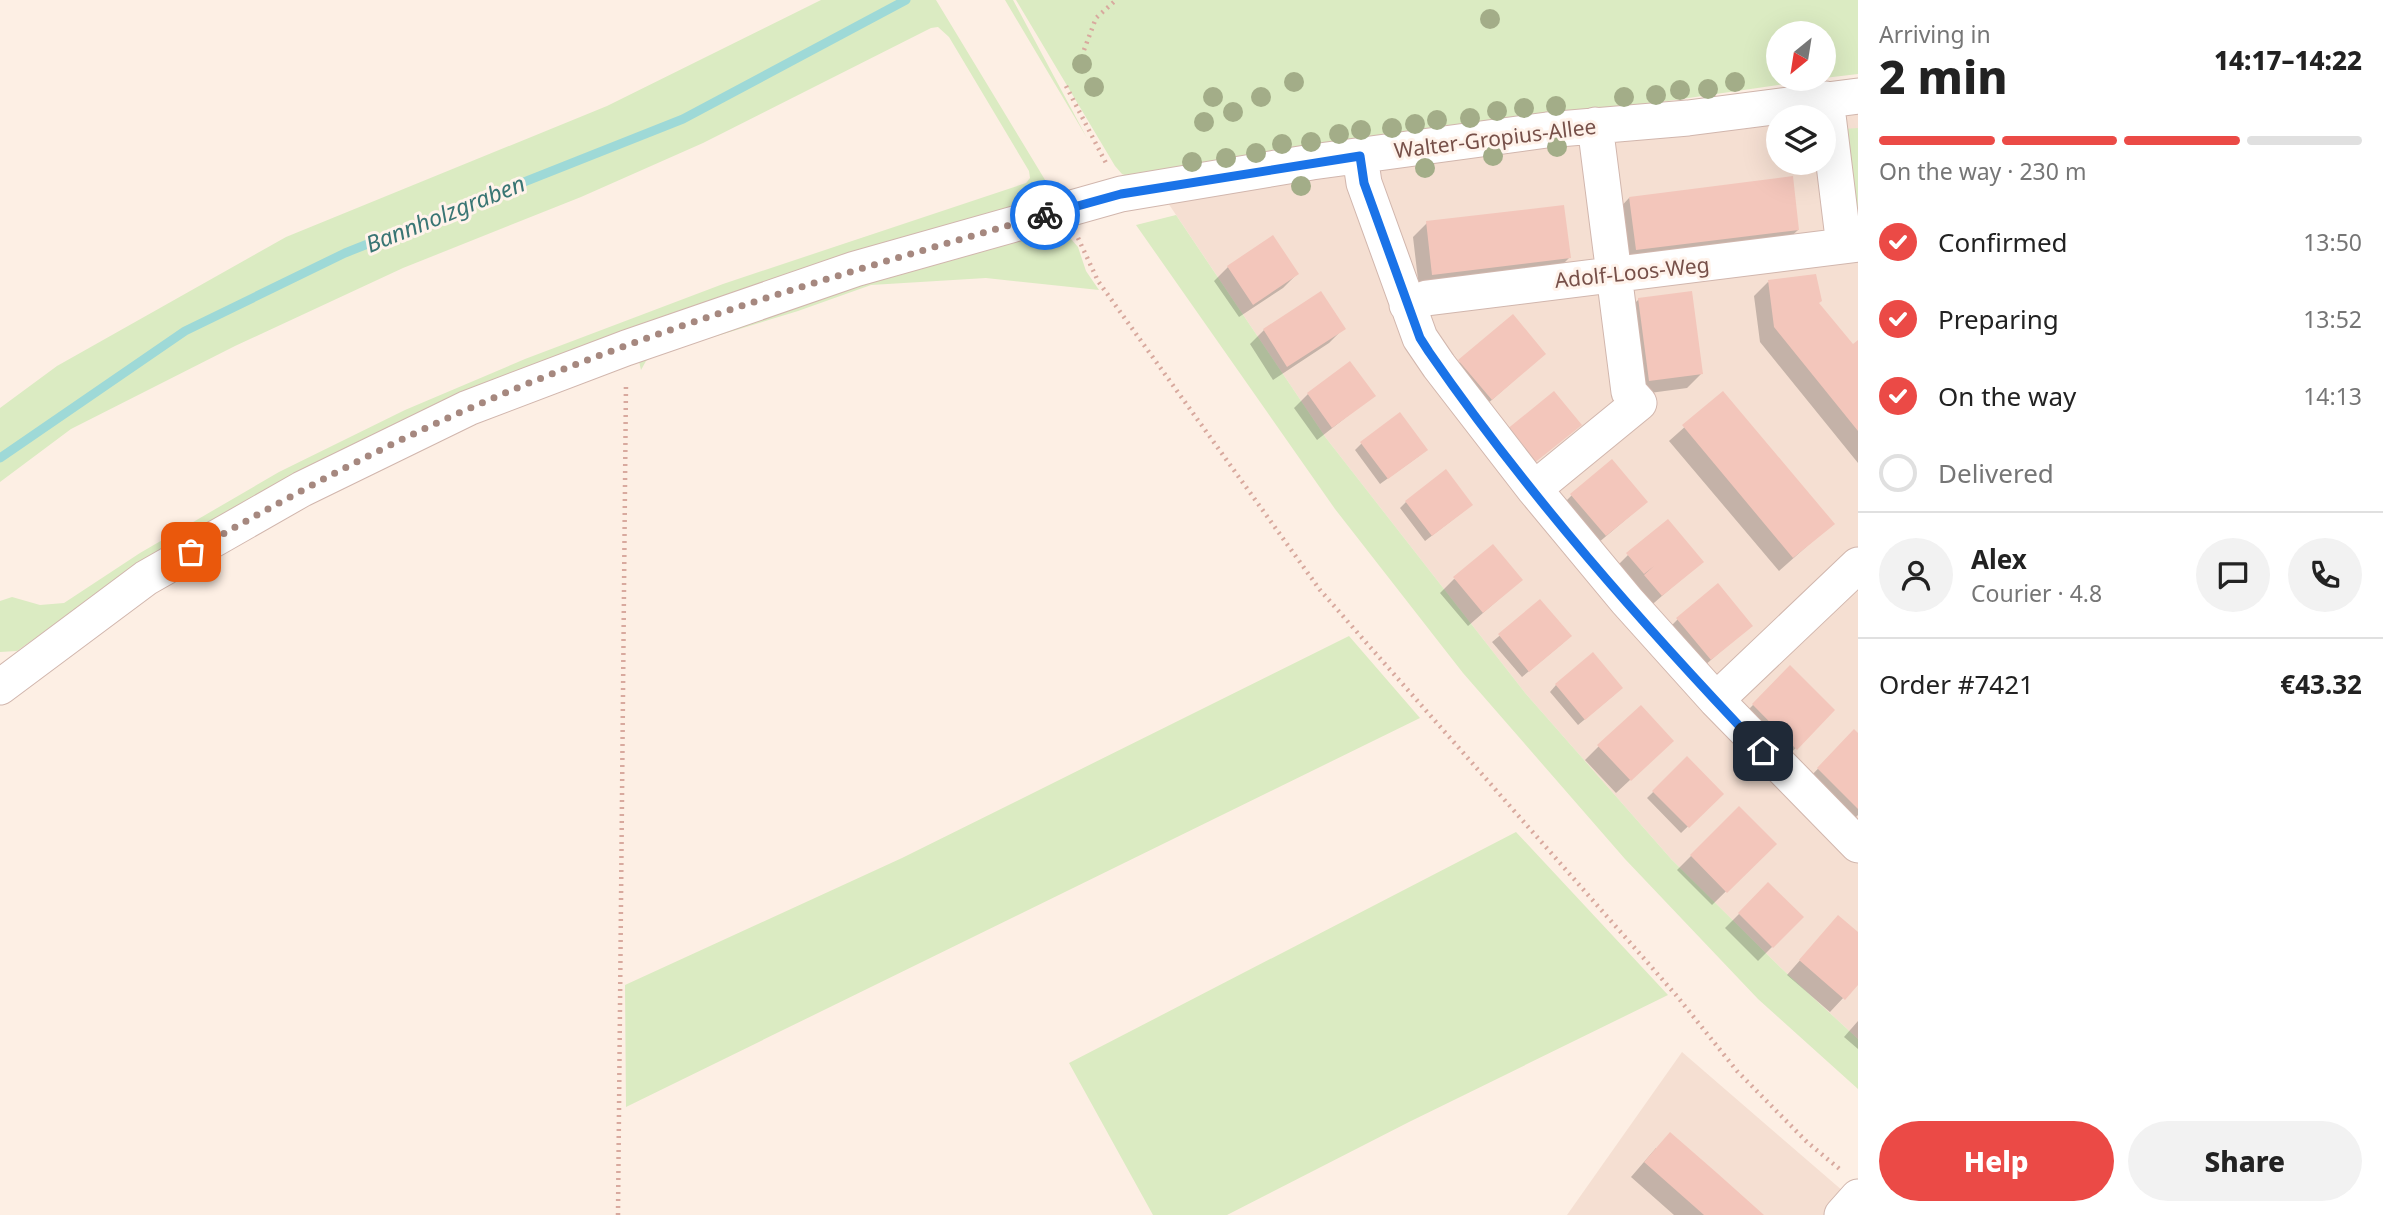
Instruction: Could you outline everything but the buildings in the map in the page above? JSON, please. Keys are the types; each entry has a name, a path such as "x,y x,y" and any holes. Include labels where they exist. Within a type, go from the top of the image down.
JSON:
{"street":[{"name":"Walter-Gropius-Allee","path":"0,687 146,578 302,489 468,408 626,348 855,269 1092,202 1360,156 1595,125 1688,118 1842,97"},
{"path":"1842,97 1851,245"},
{"path":"1534,489 1639,402 1629,392 1595,125"},
{"path":"1360,156 1364,183 1407,305 1420,338 1439,366 1534,489 1716,700 1858,845"},
{"name":"Adolf-Loos-Weg","path":"1407,305 1427,298 1851,245"},
{"path":"1716,700 1858,565"},
{"path":"1842,1215 1853,1186"}],"path":[{"path":"1084,50 1097,18 1116,0"},
{"path":"1066,86 1092,202 1098,281 1320,590 1676,995 1737,1071 1853,1186"},
{"path":"618,1215 626,348"}],"shaded area":[{"path":"1858,100 1858,1039 1781,968 1672,860 1526,694 1326,438 1166,200 1766,113 1766,175 1836,175 1836,105 1823,105"},
{"path":"1682,1052 1858,1204 1858,1215 1567,1215"}],"green space":[{"path":"821,0 936,0 1056,198 892,243 581,346 446,401 131,570 17,651 0,652 0,601 12,597 40,605 64,603 140,553 279,472 405,410 525,359 723,284 1026,183 1030,178 1029,171 949,37 938,27 931,28 703,143 581,197 403,268 235,346 71,429 0,482 0,408 57,366 286,237 607,106"},
{"path":"1005,0 1013,0 1087,138"},
{"path":"1016,0 1858,0 1858,74 1836,77 1836,21 1766,21 1766,87 1133,178 1122,174"},
{"path":"1858,128 1858,230 1844,129"},
{"path":"1176,215 1326,438 1526,694 1672,860 1781,968 1858,1039 1858,1089 1758,999 1625,859 1463,673 1335,509 1136,225"},
{"path":"1058,224 1078,247 1086,271 1099,290 986,278 871,285 798,311 655,355 646,361 641,370 638,357 648,350"},
{"path":"1349,636 1420,718 626,1107 625,985 902,858"},
{"path":"1516,832 1668,995 1227,1215 1153,1215 1069,1063"}],"waterway":[{"name":"Bannholzgraben","path":"0,458 185,331 345,253 683,119 906,0"}],"way so far":[{"path":"191,552 302,489 468,408 626,348 855,269 1045,215"}],"route":[{"path":"1045,215 1121,194 1360,156 1364,183 1420,338 1429,352 1534,489 1626,601 1763,751"}]}
